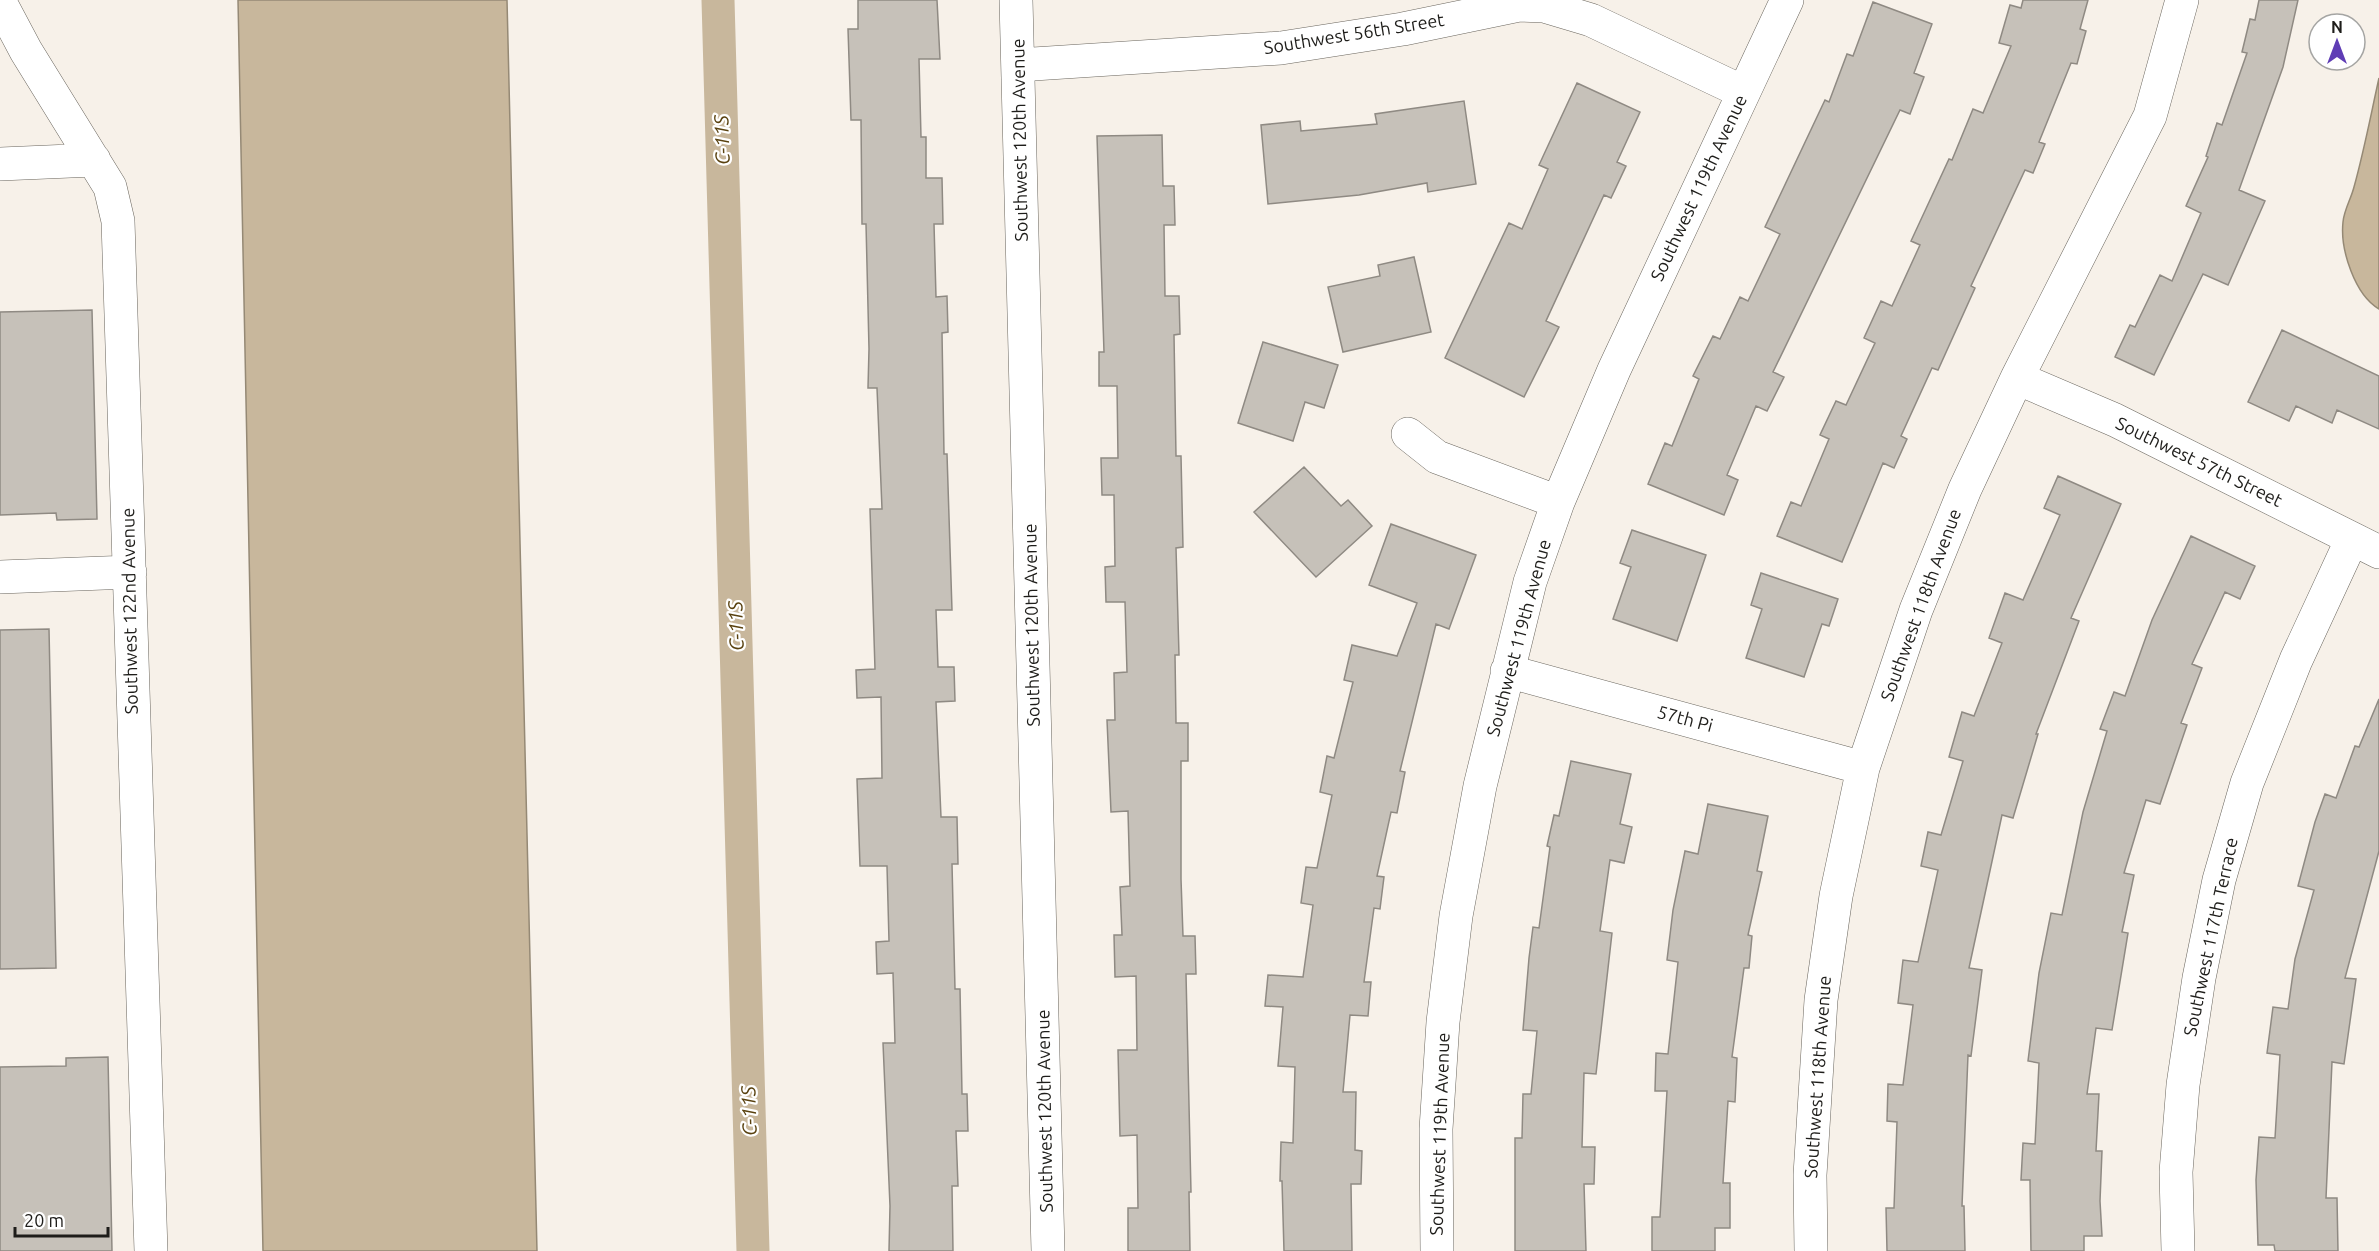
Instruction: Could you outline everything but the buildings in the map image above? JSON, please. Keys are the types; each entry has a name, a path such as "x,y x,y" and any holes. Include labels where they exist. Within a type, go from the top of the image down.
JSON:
{"street":[{"name":"Southwest 120th Avenue","path":"1016,0 1048,1251"},
{"name":"Southwest 119th Avenue","path":"1437,1251 1436,1129 1443,1022 1456,916 1480,786 1530,582 1558,502 1614,370 1787,0"},
{"name":"Southwest 118th Avenue","path":"1811,1251 1810,1175 1821,1000 1836,896 1863,768 1916,610 1965,489 2017,378 2150,116 2182,0"},
{"name":"Southwest 122nd Avenue","path":"0,2 26,51 110,187 118,221 151,1251"},
{"name":"Southwest 56th Street","path":"1018,65 1281,48 1403,29 1494,9 1536,6 1591,20 1743,92"},
{"path":"0,164 94,160"},
{"name":"Southwest 57th Street","path":"2017,378 2115,420 2366,545"},
{"path":"1408,434 1437,457 1558,502"},
{"name":"Southwest 117th Terrace","path":"2178,1251 2176,1172 2183,1085 2199,978 2219,880 2247,783 2296,660 2366,545"},
{"path":"0,576 130,572"},
{"name":"57th Pi","path":"1507,671 1863,768"}],"shaded area":[{"path":"238,0 507,0 537,1251 263,1251"},
{"path":"2379,78 2379,309 2370,302 2356,283 2347,258 2343,233 2346,209 2358,173"}],"waterway":[{"name":"C-11S","path":"718,0 753,1251"}]}
